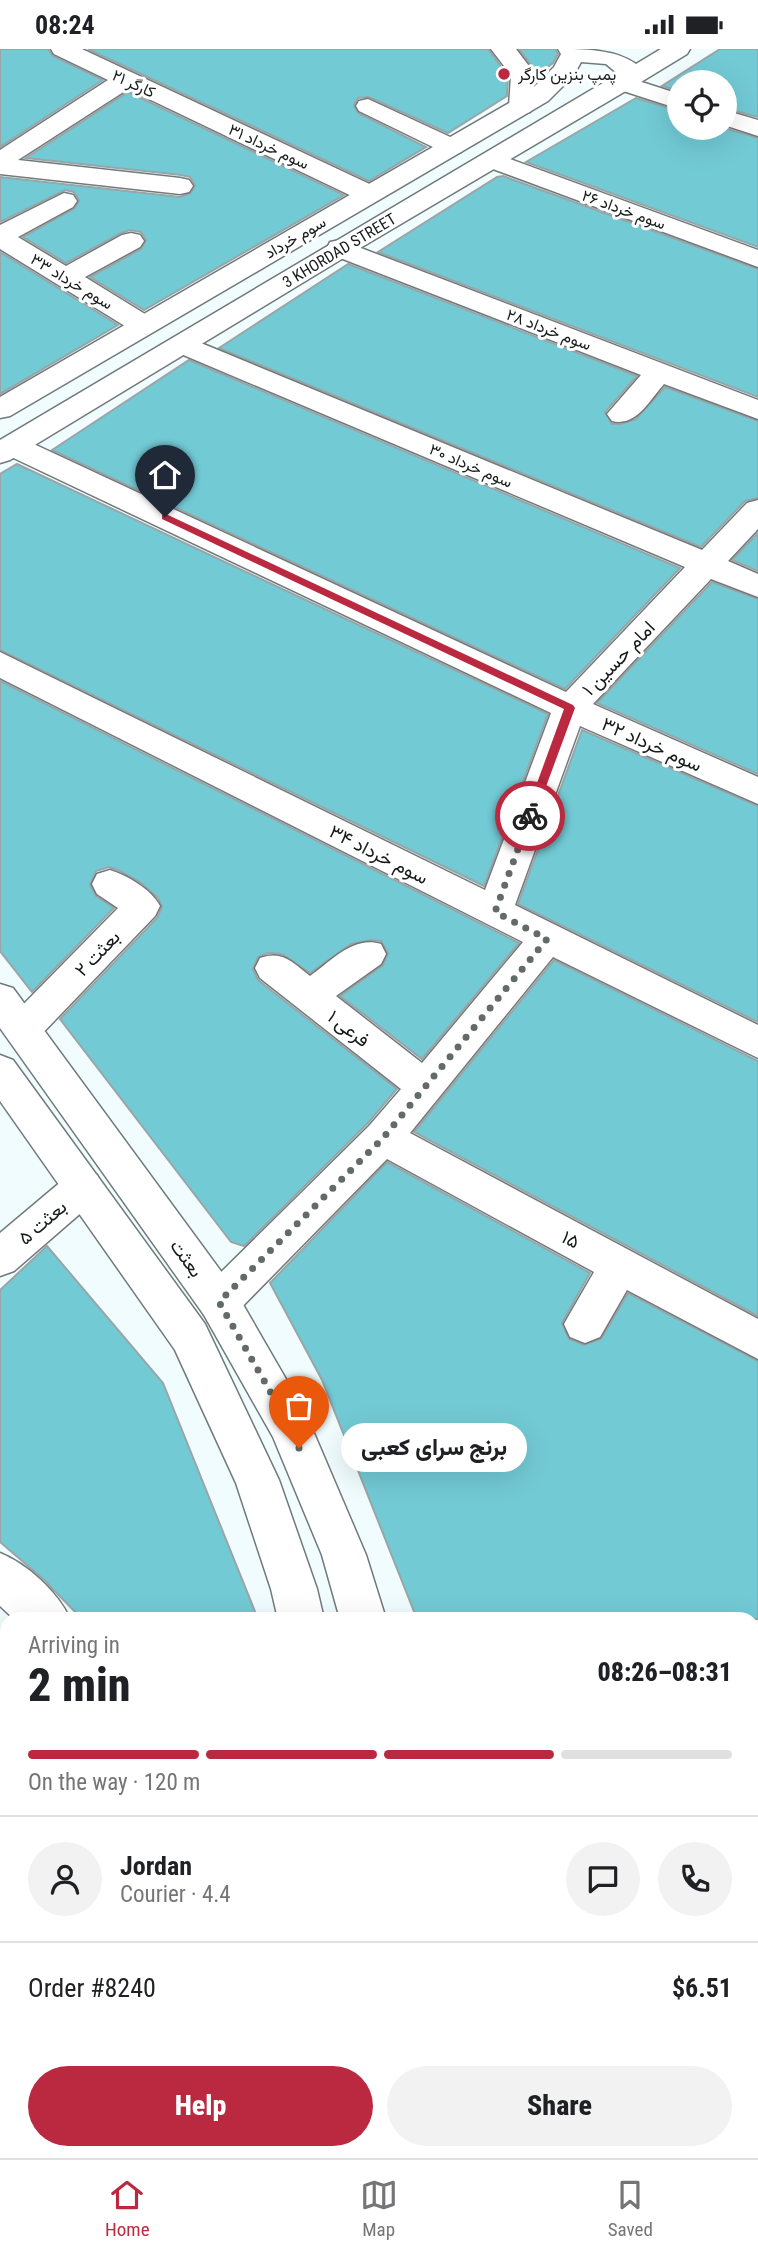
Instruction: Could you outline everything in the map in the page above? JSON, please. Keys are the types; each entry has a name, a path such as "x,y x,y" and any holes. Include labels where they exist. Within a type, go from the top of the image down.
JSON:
{"street":[{"name":"کارگر ۲۱","path":"63,49 167,99"},
{"path":"503,49 523,73 521,107"},
{"name":"3 KHORDAD STREET","path":"7,450 340,248 678,49"},
{"path":"571,52 617,58 626,65 627,80 667,97"},
{"name":"سوم خرداد","path":"0,409 521,107 555,82 565,70 571,52"},
{"path":"0,161 126,79"},
{"name":"سوم خرداد ۳۱","path":"167,99 287,167 369,194"},
{"path":"368,106 452,147"},
{"path":"737,121 758,128"},
{"name":"سوم خرداد ۲۶","path":"491,159 758,259"},
{"path":"0,166 180,186"},
{"path":"0,237 64,201"},
{"name":"سوم خرداد ۳۳","path":"0,237 144,325"},
{"path":"65,277 131,241"},
{"name":"سوم خرداد ۲۸","path":"340,248 758,410"},
{"name":"سوم خرداد ۳۰","path":"184,345 758,586"},
{"path":"622,414 659,372"},
{"name":"سوم خرداد ۳۲","path":"7,450 570,708 758,791"},
{"name":"امام حسین ۱","path":"495,912 570,708 758,510"},
{"name":"سوم خرداد ۳۴","path":"0,664 758,1043"},
{"name":"بعثت ۲","path":"12,1014 142,906 110,884"},
{"path":"219,1302 383,1138 547,939"},
{"path":"309,996 368,954"},
{"name":"فرعی ۱","path":"273,968 426,1087"},
{"name":"بعثت","path":"12,1014 219,1302 290,1426 344,1556 361,1612"},
{"path":"0,1071 190,1337 257,1480 294,1588 299,1612"},
{"name":"۱۵","path":"383,1138 758,1340"},
{"name":"بعثت ۵","path":"0,1258 83,1187"},
{"path":"585,1324 620,1265"},
{"path":"0,1575 40,1612"}],"building":[{"path":"0,49 48,49 53,56 103,80 0,147"},
{"path":"88,49 488,49 508,76 507,96 448,133 369,97 358,98 354,105 358,113 426,147 369,181"},
{"path":"519,49 555,49 558,54 553,63 538,74"},
{"path":"720,49 758,49 758,117 737,111 737,70 687,70"},
{"path":"128,92 344,195 144,310 90,277 141,249 146,240 141,232 130,230 121,233 66,263 23,237 75,208 79,200 74,192 65,190 0,222 0,177 180,197 191,193 195,185 190,177 181,175 26,158"},
{"path":"636,98 667,107 667,140 737,140 737,132 758,138 758,247 526,162"},
{"path":"503,176 758,269 758,397 378,252 497,177"},
{"path":"0,252 118,325 0,394"},
{"path":"348,264 637,376 605,412 612,424 636,419 665,387 758,421 758,498 745,501 701,547 219,348"},
{"path":"189,360 680,568 565,689 52,450"},
{"path":"17,464 548,714 484,886 0,650 0,474"},
{"path":"758,533 758,571 732,560"},
{"path":"712,582 758,599 758,774 597,703"},
{"path":"0,681 519,943 422,1059 340,996 383,965 388,953 381,941 351,944 310,973 282,954 268,953 258,957 253,969 258,980 397,1089 367,1124 244,1246 231,1242 60,1019 157,918 162,907 158,898 140,882 118,870 109,867 96,871 90,885 96,896 114,908 32,992 0,951"},
{"path":"582,730 758,806 758,1022 518,904"},
{"path":"554,960 758,1061 758,1316 414,1132"},
{"path":"387,1162 590,1273 562,1323 569,1339 584,1345 601,1339 628,1293 758,1361 758,1612 414,1612 322,1380 270,1283"},
{"path":"47,1246 163,1383 255,1612 75,1612 42,1578 0,1542 0,1290"}],"way so far":[{"path":"299,1448 290,1426 219,1302 383,1138 547,939 495,912 530,816"}],"place":[{"name":"پمپ بنزین کارگر","path":"504,74"},
{"name":"برنج سرای کعبی","path":"299,1448"}],"route":[{"path":"165,517 570,708 530,816"}]}
